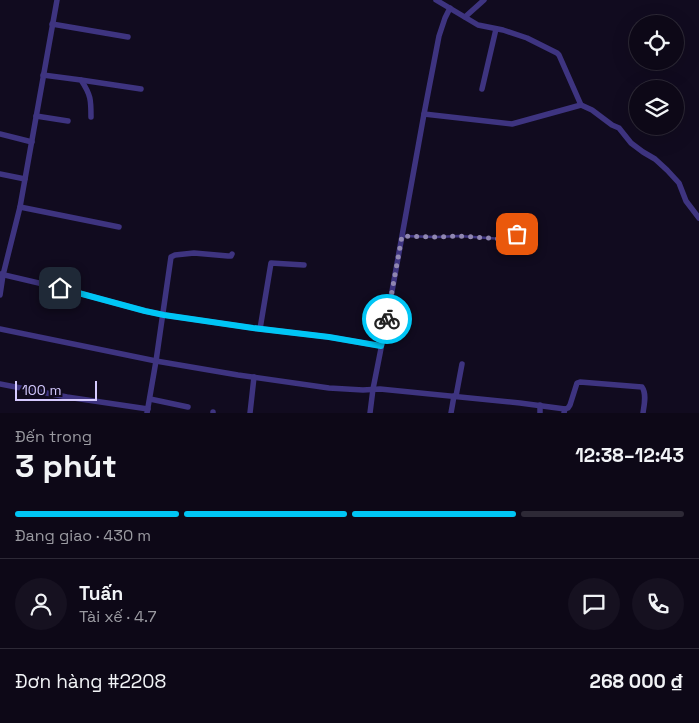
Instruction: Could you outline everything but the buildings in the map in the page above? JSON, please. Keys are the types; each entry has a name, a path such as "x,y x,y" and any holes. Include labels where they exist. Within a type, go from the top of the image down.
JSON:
{"street":[{"path":"0,295 2,275 20,208 57,0"},
{"path":"436,0 478,25 527,38 557,53 581,105"},
{"path":"465,17 484,0"},
{"path":"370,413 424,114 440,36 450,8"},
{"path":"52,24 128,38"},
{"path":"482,89 496,29"},
{"path":"44,75 141,89"},
{"path":"81,80 90,97 91,117"},
{"path":"424,114 512,124 581,105 619,128 631,143 655,159 672,174 679,183 686,201 699,218"},
{"path":"36,116 68,121"},
{"path":"0,134 32,142"},
{"path":"0,174 25,179"},
{"path":"20,208 119,227"},
{"path":"0,384 147,411 171,257 194,253 228,256 232,254"},
{"path":"260,329 271,264 304,265"},
{"path":"2,275 162,315 329,337 381,346"},
{"path":"0,329 156,362 329,388 363,390 373,388 455,396 540,405 564,411 570,405 577,383 586,382 642,387 645,394 643,413"},
{"path":"451,413 462,364"},
{"path":"250,413 254,377"},
{"path":"150,400 188,407"},
{"path":"540,405 540,413"}],"lane":[{"path":"402,236 459,236 503,239 517,234"}],"way so far":[{"path":"387,319 402,236 459,236 503,239 517,234"}],"route":[{"path":"60,288 164,315 329,337 381,346 387,319"}]}
